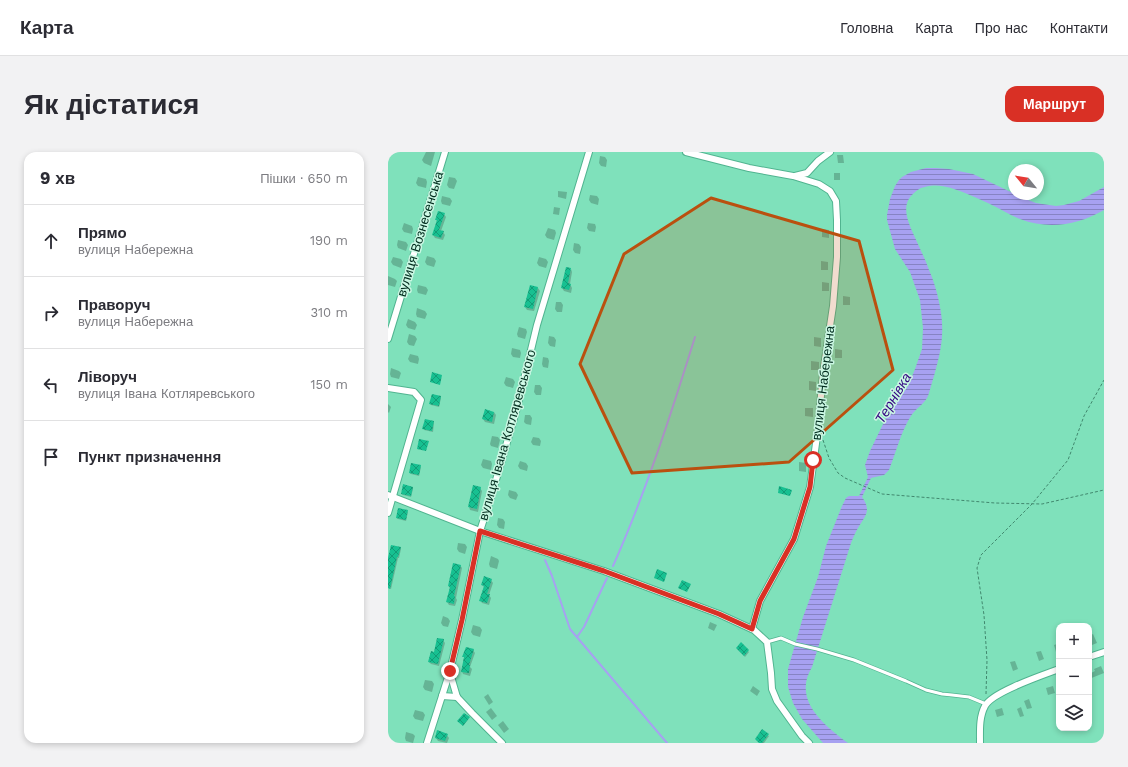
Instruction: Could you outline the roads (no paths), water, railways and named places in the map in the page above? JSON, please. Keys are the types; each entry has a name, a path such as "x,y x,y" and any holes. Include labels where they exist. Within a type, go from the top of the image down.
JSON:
{"street":[{"name":"вулиця Вознесенська","path":"388,339 445,152"},
{"name":"вулиця Івана Котляревського","path":"427,743 450,671 480,531 492,497 517,408 537,325 589,152"},
{"name":"вулиця Набережна","path":"686,152 749,168 793,176 819,184 830,191 836,201 837,257 833,306 823,373 818,429 810,487 794,539 760,601 752,629"},
{"path":"793,176 807,173 818,161 830,152"},
{"path":"388,388 414,392 421,400 390,496 388,513"},
{"path":"390,496 480,531 604,571 719,614 752,629 767,642 772,689 777,701 802,736 809,743"},
{"path":"1092,656 1104,652"},
{"path":"980,743 981,719 986,704 1003,692 1056,670"},
{"path":"450,671 457,697 502,743"},
{"path":"442,696 457,697"}],"lane":[{"path":"767,642 781,638 795,644 848,658 874,667 930,692 969,697 986,704"}],"waterway":[{"path":"613,566 647,481 695,337"},
{"path":"545,560 570,629 667,743"},
{"path":"577,637 584,627 607,578"}],"water label":[{"name":"Тернівка","path":"893,398"}]}
